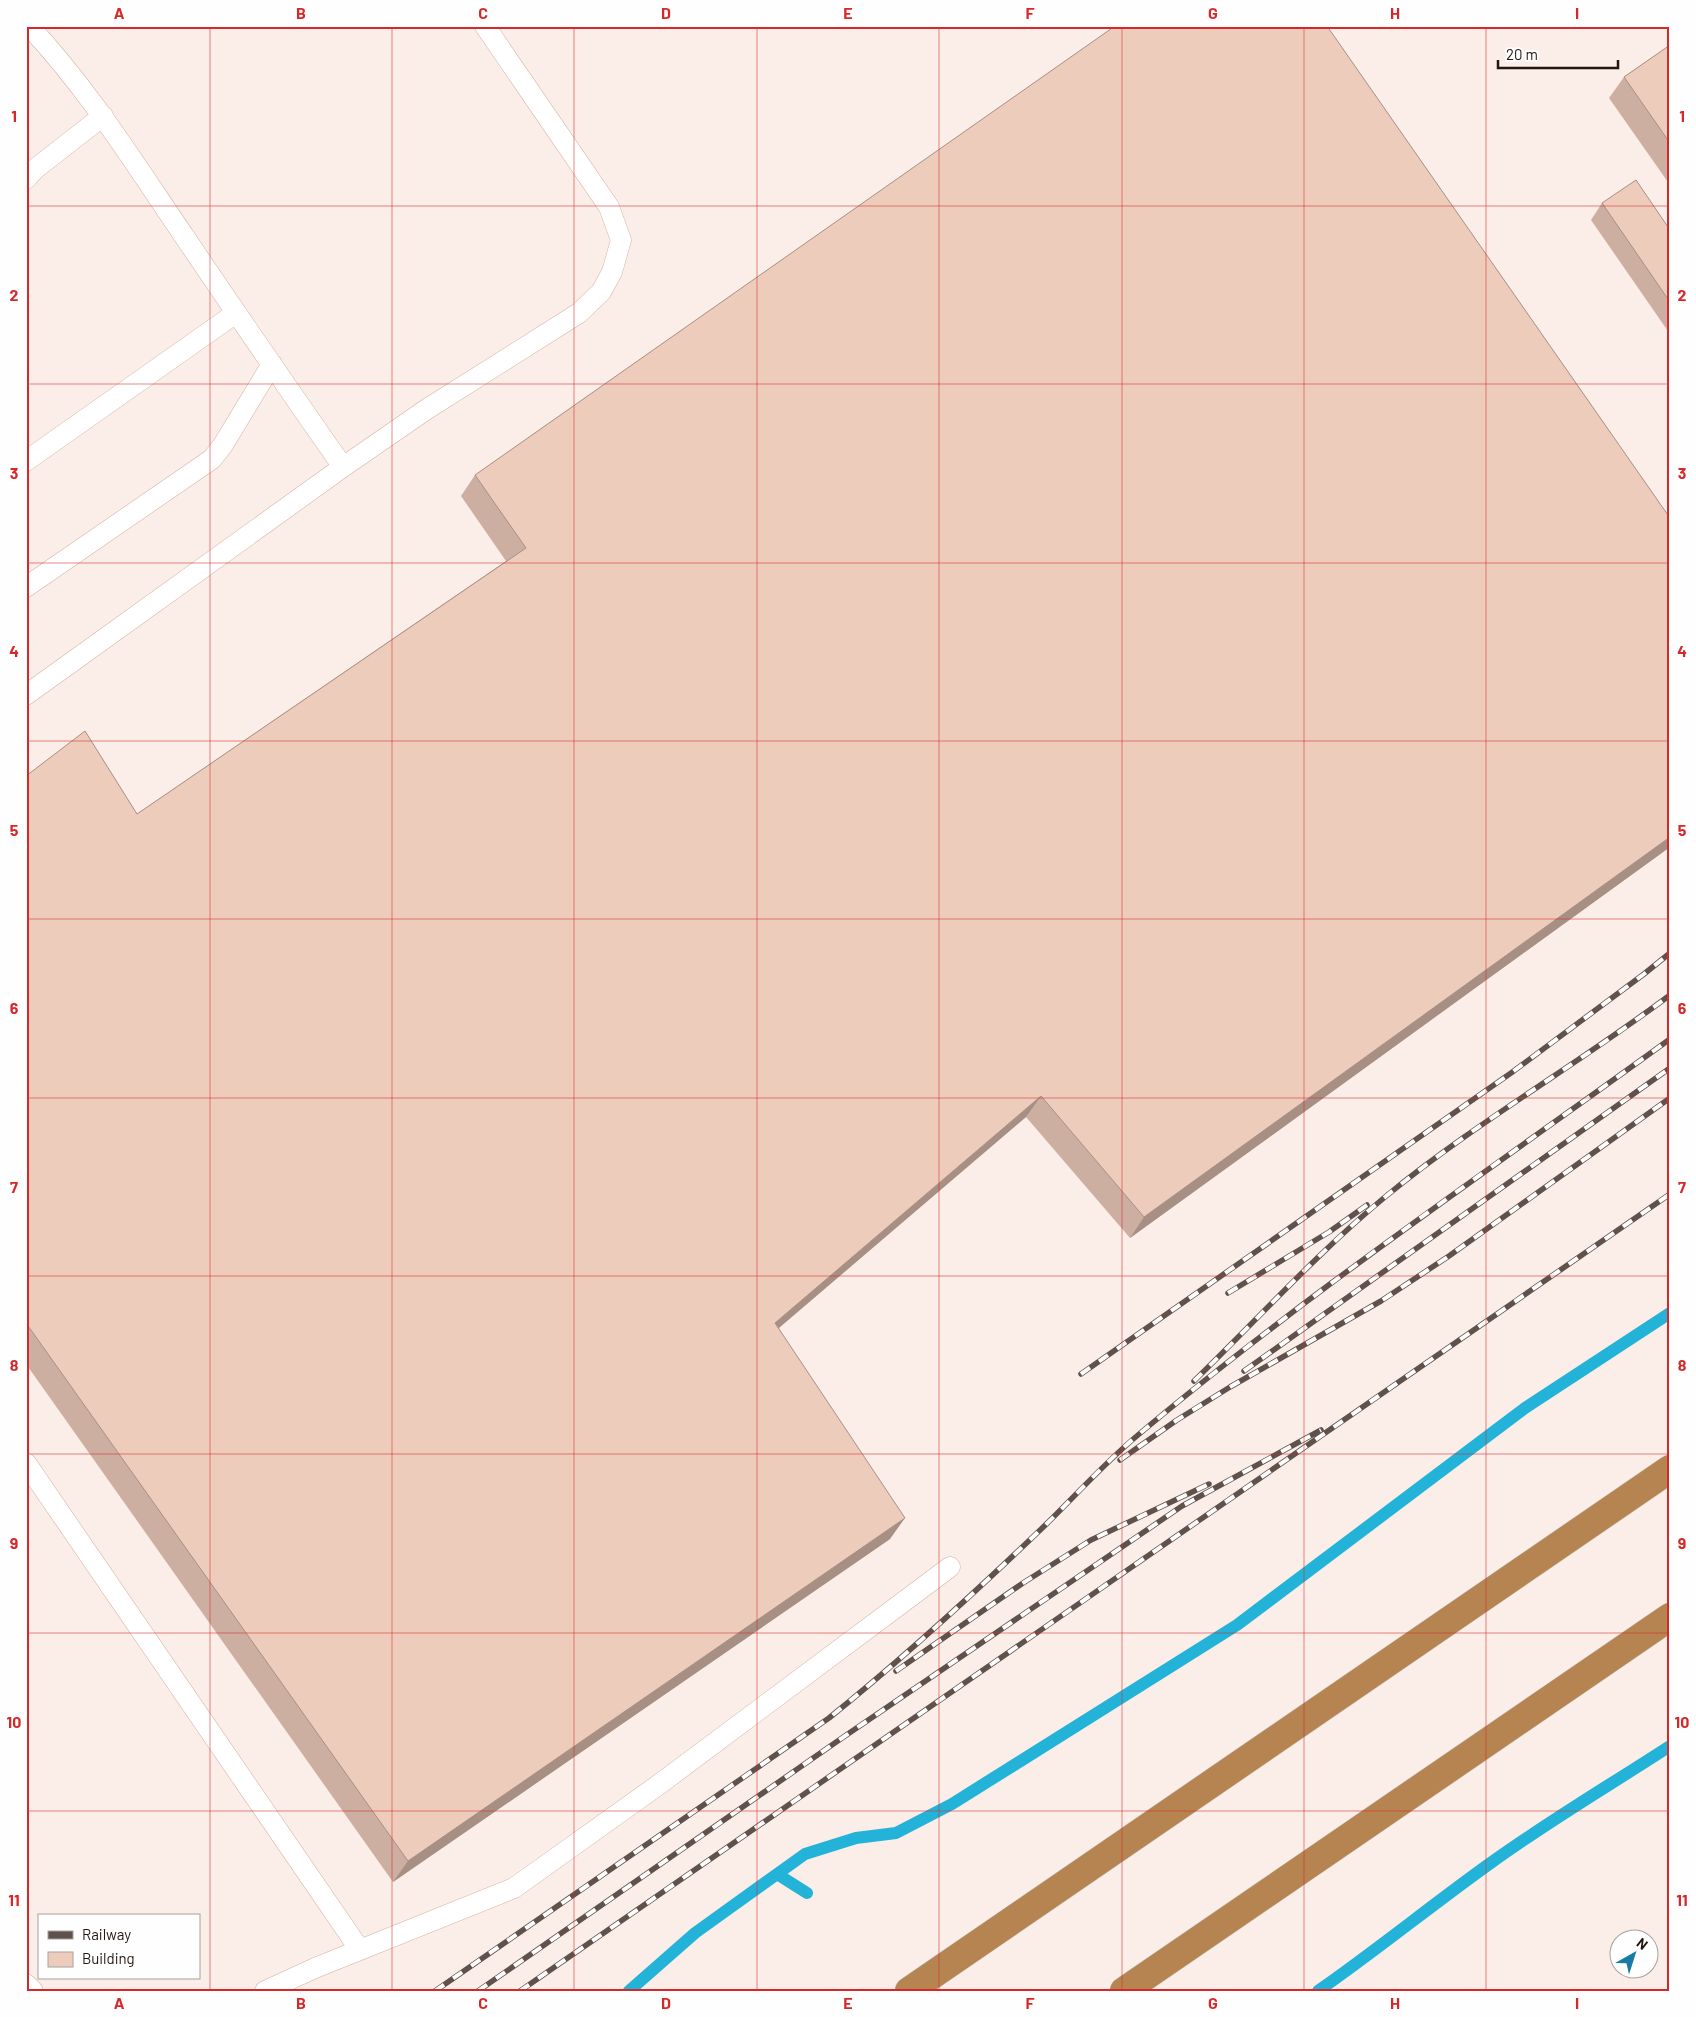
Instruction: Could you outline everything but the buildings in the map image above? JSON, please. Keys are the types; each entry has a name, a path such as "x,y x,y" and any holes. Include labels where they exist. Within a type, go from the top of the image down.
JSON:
{"highway":[{"path":"909,1991 1670,1469"},
{"path":"1124,1991 1670,1617"}],"lane":[{"path":"29,26 52,51 103,116 343,467"},
{"path":"26,695 343,467 428,409 579,312 601,292 612,272 621,240 608,207 485,26"},
{"path":"29,169 103,116"},
{"path":"26,461 236,313"},
{"path":"26,587 212,459 223,445 272,364"},
{"path":"26,1463 360,1950"},
{"path":"265,1991 360,1950 514,1888 661,1783 950,1567"},
{"path":"26,1984 33,1991"}],"waterway":[{"path":"629,1991 695,1933 805,1854 856,1838 896,1833 952,1804 1237,1625 1525,1408 1670,1313"},
{"path":"1318,1991 1514,1847 1670,1746"},
{"path":"777,1874 807,1893"}],"railway":[{"path":"1081,1374 1511,1073 1670,953"},
{"path":"1194,1381 1311,1264 1385,1197 1454,1144 1599,1046 1670,995"},
{"path":"435,1991 829,1718 960,1605 1138,1435 1202,1383 1333,1282 1670,1039"},
{"path":"1244,1371 1670,1068"},
{"path":"1120,1460 1177,1420 1230,1387 1381,1301 1449,1256 1670,1098"},
{"path":"520,1991 1670,1194"},
{"path":"1228,1293 1329,1232 1367,1205"},
{"path":"478,1991 842,1738 1182,1506 1321,1430"},
{"path":"896,1671 1023,1583 1091,1540 1209,1484"}]}
